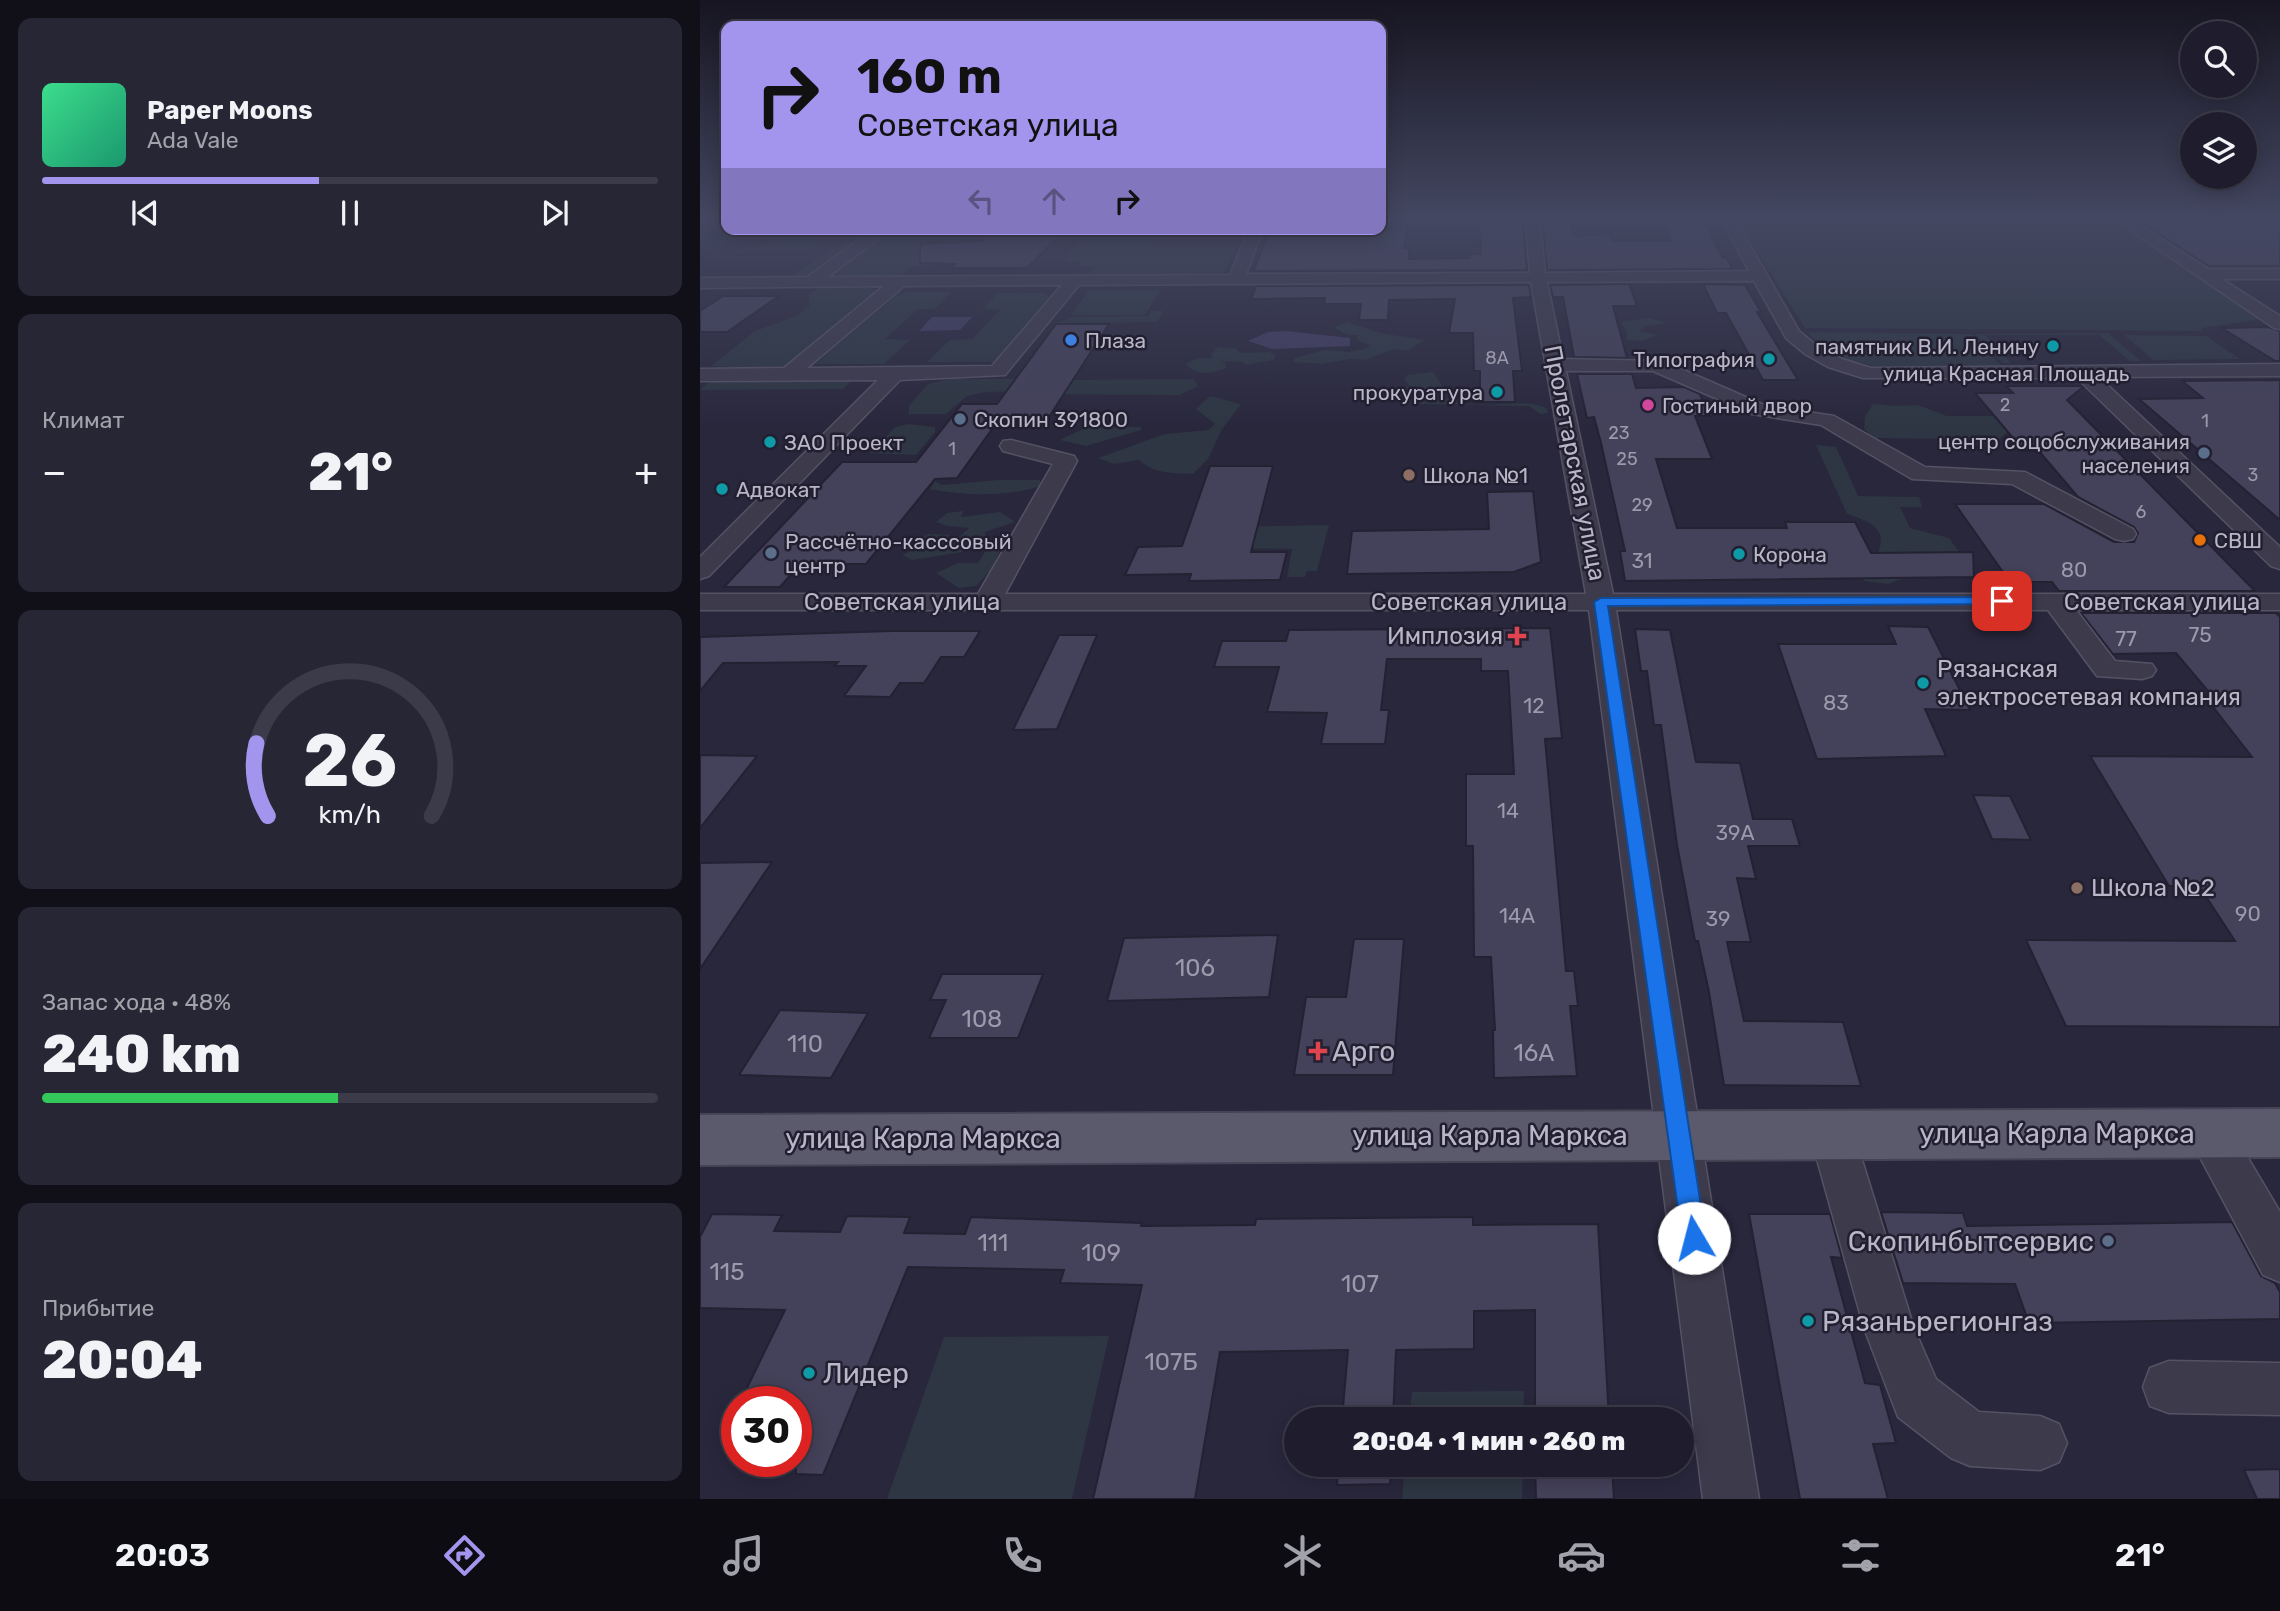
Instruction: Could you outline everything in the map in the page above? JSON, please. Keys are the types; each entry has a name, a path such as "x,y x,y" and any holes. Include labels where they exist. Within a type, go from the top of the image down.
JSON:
{"main road":[{"name":"улица Карла Маркса","path":"700,1140 2280,1133"}],"street":[{"path":"789,374 892,287"},
{"path":"700,375 945,374 998,371 1069,287"},
{"name":"Пролетарская улица","path":"1540,287 1601,602 1731,1499"},
{"name":"улица Красная Площадь","path":"1765,287 1792,334 1811,350 1835,363 1870,374 2280,370"},
{"path":"2224,287 2280,324"},
{"path":"1557,365 1656,365 1759,410 1827,420 1920,474 2017,477 2123,534"},
{"path":"2084,373 2280,561"},
{"path":"700,571 895,374"},
{"path":"987,602 1066,461 1011,446"},
{"path":"700,538 733,538"},
{"path":"2056,601 2108,670 2142,670"},
{"name":"Советская улица","path":"700,602 2280,602"},
{"path":"2209,1133 2280,1258"},
{"path":"1832,1134 1889,1328 1917,1398 1970,1439 2040,1443"},
{"path":"2169,1387 2280,1389"}],"shaded area":[{"path":"1779,287 2214,287 2261,319 2202,328 2203,331 1805,328"},
{"path":"818,288 871,288 878,294 786,367 775,369 711,366 755,331 797,316 810,305 808,296"},
{"path":"1090,290 1160,290 1145,315 1071,315"},
{"path":"908,292 952,292 934,309 918,309 885,339 910,340 884,364 815,364 897,295"},
{"path":"998,293 1044,293 1050,297 994,362 927,362 950,340 972,339 1000,310 982,309"},
{"path":"1151,311 1164,311 1157,322 1058,323 1072,317 1148,316"},
{"path":"932,317 972,317 960,330 919,331"},
{"path":"1648,318 1668,323 1645,326 1639,331 1658,335 1641,341 1627,340 1627,333 1621,322"},
{"path":"1348,322 1380,333 1424,340 1407,351 1395,349 1365,360 1350,359 1322,364 1293,362 1295,358 1324,350 1349,352 1368,348 1369,345 1357,340 1358,335 1347,335 1334,327"},
{"path":"1286,331 1350,338 1350,346 1272,349 1248,341 1268,332"},
{"path":"1806,332 1972,334 2004,369 1874,366 1835,357"},
{"path":"2108,333 2141,361 2130,361 2099,335 1985,335 2011,363 2003,363 1975,334"},
{"path":"2124,335 2206,336 2240,359 2153,360"},
{"path":"1218,347 1235,348 1240,353 1269,352 1276,355 1274,360 1246,365 1242,362 1220,361 1225,363 1226,368 1210,373 1194,371 1185,364 1198,358 1213,358 1211,355"},
{"path":"1433,372 1443,387 1442,396 1453,401 1481,405 1525,403 1538,405 1547,409 1548,413 1540,414 1529,406 1420,404 1418,391 1379,391 1410,387 1404,379 1408,375"},
{"path":"854,378 843,389 700,390 712,380"},
{"path":"951,379 1030,379 1018,391 985,392 967,396 946,414 909,414 909,406 928,384"},
{"path":"1194,379 1198,386 1179,395 1041,394 1067,380"},
{"path":"1210,396 1241,404 1221,431 1208,459 1193,474 1158,470 1139,460 1114,464 1098,458 1165,434 1208,430 1215,424 1196,409"},
{"path":"1873,404 1918,405 1947,416 2001,416 2018,423 1995,443 1975,445 1955,439 1874,438 1864,429 1865,416"},
{"path":"908,424 935,427 935,432 916,455 870,453 895,427"},
{"path":"1087,427 1141,427 1141,430 1086,446 1060,440"},
{"path":"1816,445 1836,447 1858,496 1919,497 1922,507 1900,507 1910,528 1949,538 1977,577 1948,576 1890,554 1904,578 1888,584 1864,581 1855,560 1874,560 1879,550 1880,534 1871,524 1847,514"},
{"path":"998,480 1040,480 1041,486 986,494 930,489 935,481 942,485"},
{"path":"963,511 961,517 1000,512 1015,522 985,532 986,537 959,548 963,552 912,560 902,555 917,548 915,540 929,534 950,535 947,539 956,540 969,528 936,522 947,513"},
{"path":"1329,525 1317,571 1307,571 1305,577 1287,577 1292,549 1211,548 1221,527"},
{"path":"991,542 1003,543 992,569 976,586 959,588 936,573 958,563 978,563"},
{"path":"1109,1336 1072,1499 887,1499 944,1337"},
{"path":"1524,1391 1523,1407 1410,1407 1412,1392"},
{"path":"1404,1477 1523,1477 1522,1499 1402,1499"}],"building":[{"path":"1256,287 1529,287 1531,297 1513,298 1522,371 1513,371 1515,402 1480,402 1480,371 1474,371 1473,333 1449,333 1455,299 1389,300 1388,320 1359,320 1361,304 1324,304 1325,298 1251,299"},
{"path":"1550,287 1630,287 1637,306 1613,306 1627,358 1574,357 1563,297 1553,297"},
{"path":"1704,287 1746,287 1761,312 1757,312 1798,380 1763,380 1726,313 1717,313"},
{"path":"723,296 779,296 727,332 700,332 700,311"},
{"path":"1056,324 1109,324 1047,420 998,421 957,478 935,479 866,564 800,564 780,587 724,587 842,462 916,462 962,404 997,404"},
{"path":"2268,327 2280,331 2280,361 2275,361 2222,328"},
{"path":"1577,374 1632,374 1636,388 1684,387 1700,394 1709,416 1695,416 1712,459 1656,459 1677,528 1787,528 1785,522 1855,522 1871,553 1973,552 1974,577 1625,581 1620,551 1625,551 1601,443 1594,417 1587,418"},
{"path":"2280,380 2280,520 2139,399 2203,398 2182,381"},
{"path":"2006,386 2083,387 2067,400 2255,591 2059,591 2052,582 2010,582 1955,504 2044,504 2114,542 2134,542 2138,533 2134,527 2078,497 2039,451 2024,451 1975,393 2013,393"},
{"path":"1210,466 1273,466 1251,552 1287,552 1280,580 1189,581 1191,574 1125,575 1138,547 1182,546"},
{"path":"1533,491 1541,562 1514,572 1347,574 1352,531 1489,529 1487,492"},
{"path":"2081,613 2276,613 2280,617 2280,1027 2066,1026 2026,940 2235,941 2199,886 2169,886 2090,756 2252,757 2210,703 2219,704 2176,653 2113,654"},
{"path":"1888,626 1928,627 1970,710 1925,709 1946,756 1817,759 1778,644 1896,644"},
{"path":"1550,628 1562,738 1545,739 1566,971 1574,971 1578,1006 1570,1006 1577,1076 1494,1078 1495,1030 1491,957 1474,957 1473,846 1466,846 1466,774 1514,774 1508,671 1481,671 1481,659 1387,659 1381,710 1389,710 1385,744 1321,744 1327,713 1267,712 1279,667 1214,667 1222,641 1286,641 1289,630"},
{"path":"1635,629 1670,630 1696,762 1740,763 1753,819 1792,819 1800,846 1748,846 1756,879 1737,878 1751,942 1727,942 1744,1021 1843,1022 1861,1086 1724,1085 1709,992 1698,941 1695,941 1677,845 1661,725 1654,725 1647,671 1641,671"},
{"path":"980,631 964,657 941,657 924,683 900,683 890,697 844,696 866,666 834,666 838,662 723,663 700,691 700,637"},
{"path":"1059,635 1097,635 1057,729 1013,730"},
{"path":"700,755 757,756 700,828"},
{"path":"1973,795 2010,796 2031,840 1992,839"},
{"path":"772,862 700,969 700,863"},
{"path":"1278,935 1269,997 1107,1001 1124,938"},
{"path":"1354,939 1404,939 1393,1075 1294,1075 1306,997 1346,997"},
{"path":"942,974 1043,974 1018,1038 929,1038 946,1000 930,1000"},
{"path":"780,1010 868,1013 831,1078 739,1075"},
{"path":"1881,1212 1963,1213 1967,1226 2232,1222 2261,1276 2275,1283 2280,1292 2280,1319 2029,1323 2015,1284 1903,1283"},
{"path":"712,1214 782,1215 774,1231 840,1232 847,1216 910,1217 904,1233 965,1234 971,1217 1142,1223 1141,1226 1255,1225 1256,1219 1473,1217 1473,1225 1598,1224 1608,1407 1535,1407 1535,1310 1474,1311 1474,1349 1396,1350 1394,1407 1343,1407 1348,1350 1220,1352 1195,1499 1093,1499 1142,1285 1060,1283 1064,1270 908,1267 823,1475 812,1475 812,1386 748,1386 785,1310 700,1308 700,1237"},
{"name":"Рязаньрегионгаз","path":"1749,1214 1830,1214 1842,1258 1831,1257 1865,1383 1880,1385 1896,1443 1873,1444 1888,1499 1800,1499"},
{"path":"2280,1469 2280,1499 2257,1499 2244,1470"},
{"path":"1338,1477 1390,1477 1390,1484 1337,1485"},
{"path":"1535,1477 1613,1477 1614,1499 1536,1499"}],"place":[{"name":"Плаза","path":"1071,340"},
{"name":"памятник В.И. Ленину","path":"2053,346"},
{"name":"Типография","path":"1769,359"},
{"name":"прокуратура","path":"1497,392"},
{"name":"Гостиный двор","path":"1648,405"},
{"name":"Скопин 391800","path":"960,419"},
{"name":"ЗАО Проект","path":"770,442"},
{"name":"центр соцобслуживания населения","path":"2204,453"},
{"name":"Школа №1","path":"1409,475"},
{"name":"Адвокат","path":"722,489"},
{"name":"СВШ","path":"2200,540"},
{"name":"Рассчётно-касссовый центр","path":"771,553"},
{"name":"Корона","path":"1739,554"},
{"name":"Имплозия","path":"1517,636"},
{"name":"Рязанская электросетевая компания","path":"1923,683"},
{"name":"Школа №2","path":"2077,888"},
{"name":"Арго","path":"1318,1051"},
{"name":"Скопинбытсервис","path":"2108,1241"},
{"name":"Рязаньрегионгаз","path":"1808,1321"},
{"name":"Лидер","path":"809,1373"}],"route":[{"path":"1694,1238 1601,602 2002,601"}]}
